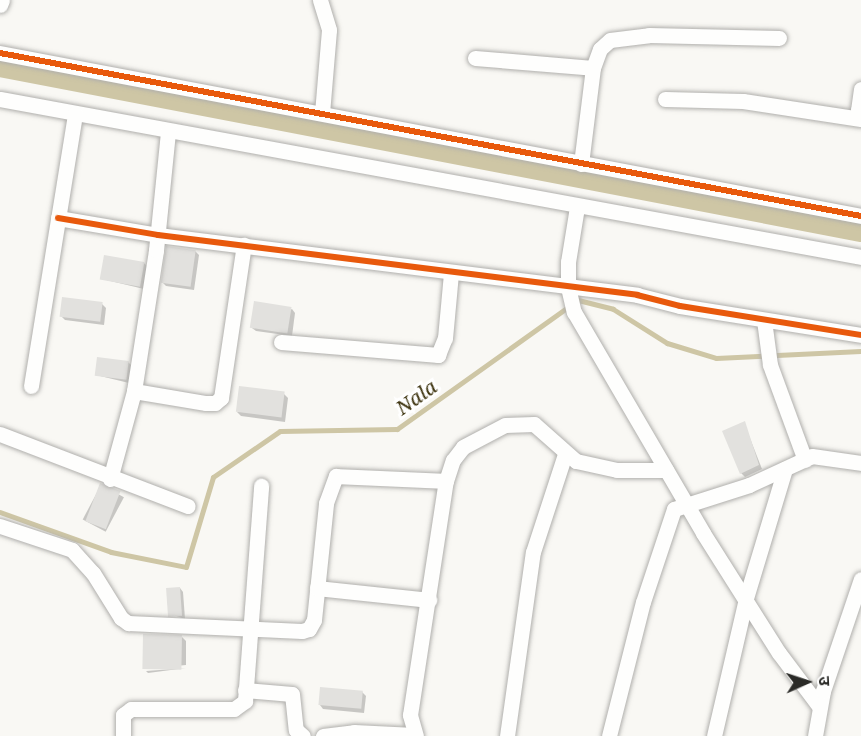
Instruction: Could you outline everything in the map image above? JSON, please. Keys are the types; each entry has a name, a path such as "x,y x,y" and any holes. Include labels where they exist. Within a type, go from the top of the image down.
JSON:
{"street":[{"path":"0,5 2,0"},
{"path":"320,0 329,30 322,113"},
{"path":"581,164 593,68 600,49 610,40 626,36 779,38"},
{"path":"0,53 861,216"},
{"path":"475,58 593,68"},
{"path":"665,99 743,101 861,119 858,111 861,89"},
{"path":"0,99 168,132 861,257"},
{"path":"31,386 75,114"},
{"path":"110,479 134,391 158,235 168,132"},
{"path":"577,207 568,292 574,312 666,470 779,653 819,706"},
{"path":"58,218 158,235 451,273 568,292 637,295 764,320 861,335"},
{"path":"134,391 206,403 221,398 244,245"},
{"path":"281,342 438,355 445,338 451,273"},
{"path":"764,320 770,365 805,460"},
{"path":"323,736 354,732 415,735 410,715 447,482 453,460 463,447 505,425 534,424 549,433 565,454 594,467 666,470"},
{"path":"0,434 110,479 188,506"},
{"path":"507,736 532,552 565,454"},
{"path":"609,736 667,524 674,509 687,502 749,485 805,460 822,455 861,463"},
{"path":"714,736 747,598 785,469"},
{"path":"0,526 72,550 93,573 121,618 128,623 250,630 309,629 317,588 326,503 336,476 447,482"},
{"path":"123,736 123,715 131,710 234,709 242,706 261,486"},
{"path":"815,736 819,706 861,579"},
{"path":"317,588 429,600"},
{"path":"245,690 292,694 296,730 303,736"}],"building":[{"path":"166,246 196,250 191,287 161,283"},
{"path":"104,255 144,262 140,287 100,280"},
{"path":"62,297 103,302 100,322 60,317"},
{"path":"254,301 292,307 287,334 250,328"},
{"path":"97,357 129,361 126,380 95,376"},
{"path":"239,386 285,392 281,417 236,412"},
{"path":"745,421 759,465 740,474 722,431"},
{"path":"100,483 121,491 106,529 85,521"},
{"path":"180,587 182,616 168,617 166,588"},
{"path":"143,634 182,635 181,670 142,669"},
{"path":"320,687 363,691 361,709 318,705"}],"waterway":[{"path":"0,68 861,233"},
{"name":"Nala","path":"0,512 111,552 186,567 213,477 280,431 397,429 578,300 613,309 667,343 716,358 861,351"}],"cycle path":[{"path":"0,53 861,216"},
{"path":"58,218 158,235 637,295 680,306 861,335"}]}
